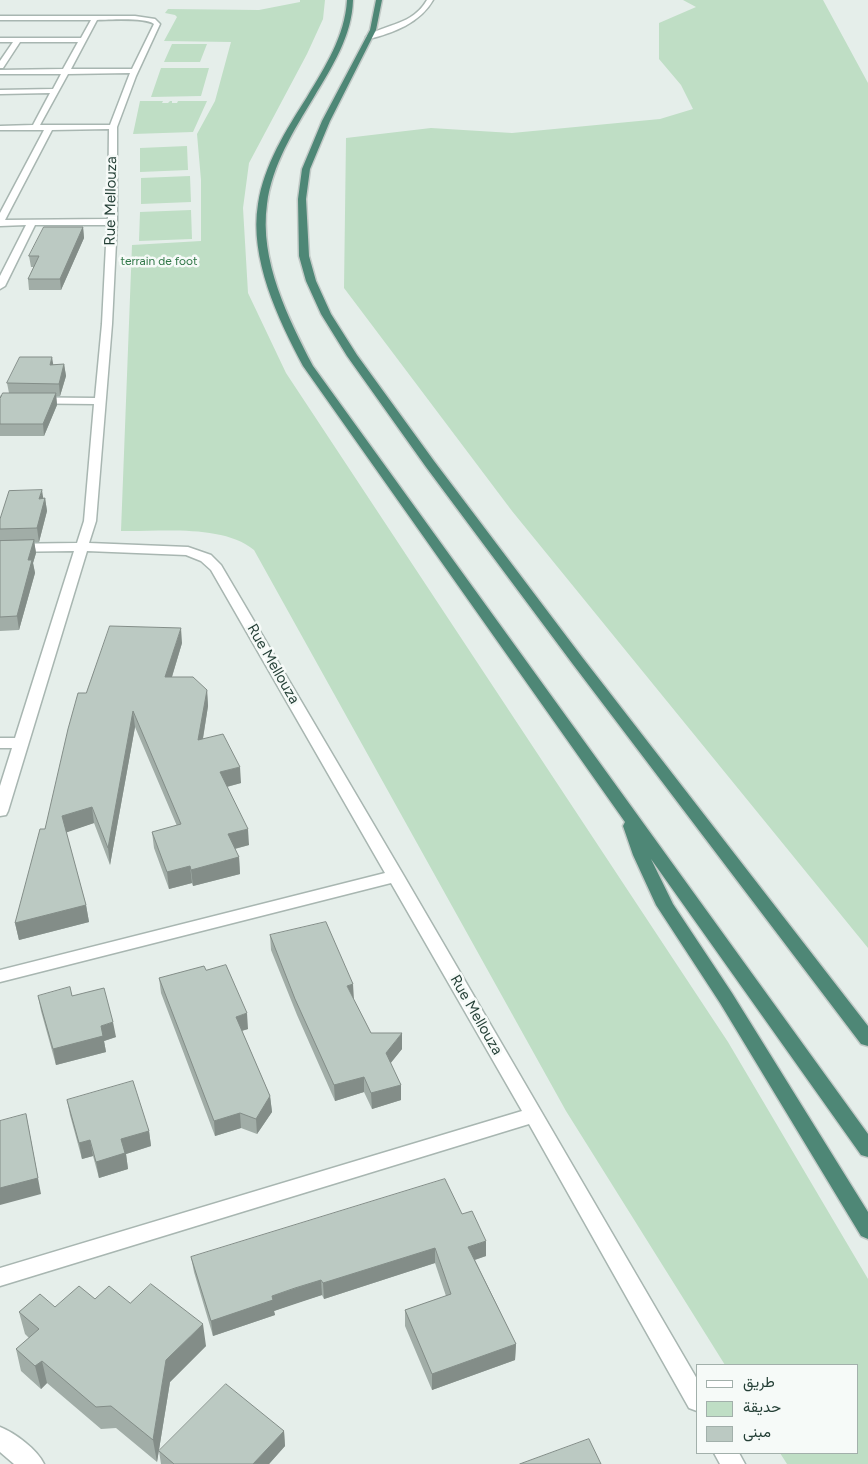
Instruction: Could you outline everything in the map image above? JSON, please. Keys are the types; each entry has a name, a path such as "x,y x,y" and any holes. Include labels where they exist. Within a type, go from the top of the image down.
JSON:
{"highway":[{"path":"350,0 347,25 339,47 289,133 272,169 262,201 262,237 265,263 286,325 308,366 502,641 626,810 868,1149"},
{"path":"378,0 373,30 326,121 306,169 302,199 304,256 311,281 326,314 352,356 430,464 577,660 868,1039"},
{"path":"626,810 641,854 665,905 726,998 868,1230"}],"street":[{"path":"369,38 400,26 423,10 430,0"},
{"path":"0,18 96,18"},
{"path":"35,128 96,18"},
{"name":"Rue Mellouza","path":"96,18 142,18 157,24 134,72 113,128 112,222 100,401 90,521 82,547 188,551 198,554 212,563 396,876 696,1399"},
{"path":"0,40 83,40"},
{"path":"0,66 18,40"},
{"path":"0,72 134,72"},
{"path":"0,92 54,91"},
{"path":"0,128 113,128"},
{"path":"49,128 0,222 112,222"},
{"path":"0,286 32,223"},
{"path":"0,265 11,264"},
{"path":"0,400 100,401"},
{"path":"0,548 82,547 0,811"},
{"path":"0,743 21,743"},
{"path":"0,976 396,876"},
{"path":"0,1277 534,1115"},
{"path":"0,1438 32,1464"}],"green space":[{"name":"terrain de foot","path":"300,0 325,0 323,19 307,54 249,163 243,208 248,293 286,373 728,1042 868,1279 868,1464 787,1464 781,1454 858,1454 858,1364 724,1364 566,1111 254,550 241,542 225,536 208,533 190,531 121,531 132,245 201,241 201,180 197,134 215,101 231,42 164,41 177,17 165,13 168,9 259,10 300,2"},
{"path":"683,0 823,0 868,83 868,948 512,511 344,288 346,138 431,128 512,133 660,119 693,109 681,85 659,59 659,23 696,7"},
{"path":"172,44 207,44 200,62 164,62"},
{"path":"161,68 209,68 201,96 151,97"},
{"path":"140,101 163,101 162,103 168,103 172,101 172,103 177,103 178,101 207,101 193,132 133,134"},
{"path":"187,146 188,170 140,172 140,148"},
{"path":"190,176 191,202 141,204 141,178"},
{"path":"191,210 192,239 139,241 140,212"}],"building":[{"path":"44,227 83,227 60,279 28,279 39,256 29,256"},
{"path":"20,357 52,357 50,365 64,364 59,384 7,383"},
{"path":"3,393 56,393 43,424 0,424 0,399"},
{"path":"42,490 39,499 45,498 37,528 0,529 0,519 9,491"},
{"path":"34,540 28,560 32,560 17,616 0,617 0,541"},
{"path":"110,626 181,628 165,677 193,677 207,690 198,740 223,734 240,767 220,772 248,829 228,834 239,857 191,870 190,866 167,872 152,832 181,824 133,711 108,848 92,807 62,816 86,905 15,923 40,829 45,829 78,693 86,693"},
{"path":"326,922 353,984 347,986 371,1033 402,1033 386,1053 401,1085 371,1093 364,1077 334,1085 295,999 270,935"},
{"path":"226,965 247,1013 236,1017 270,1096 256,1119 240,1113 214,1121 159,978 204,966 206,970"},
{"path":"70,987 72,996 104,988 113,1022 101,1026 103,1036 53,1049 38,996"},
{"path":"133,1081 149,1131 121,1139 125,1153 96,1162 90,1140 79,1143 67,1100"},
{"path":"26,1114 38,1178 0,1188 0,1121"},
{"path":"445,1179 462,1214 472,1211 486,1241 468,1247 516,1344 432,1374 405,1310 451,1294 435,1248 323,1283 321,1280 295,1288 272,1296 273,1300 211,1321 191,1257"},
{"path":"151,1284 203,1324 166,1360 153,1440 111,1406 96,1407 42,1361 35,1366 16,1349 39,1329 19,1312 40,1294 55,1307 79,1286 95,1299 109,1286 130,1303"},
{"path":"226,1384 284,1431 253,1464 174,1464 159,1451"},
{"path":"589,1439 601,1464 520,1464"}]}
